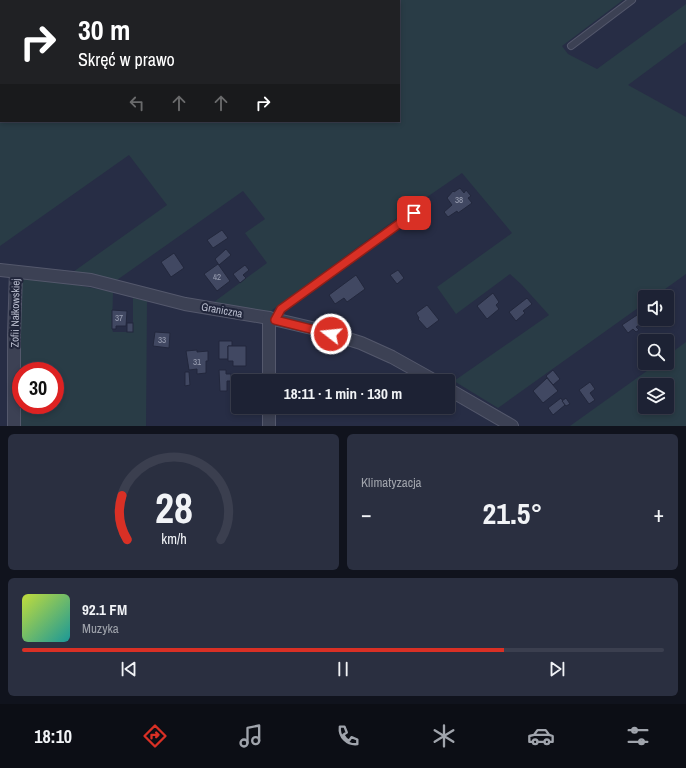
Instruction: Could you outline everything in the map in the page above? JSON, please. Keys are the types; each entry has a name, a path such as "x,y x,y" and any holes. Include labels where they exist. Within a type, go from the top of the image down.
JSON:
{"street":[{"name":"Graniczna","path":"0,270 91,280 185,304 272,319 316,329 361,343 392,357 422,374"},
{"name":"Zofii Nałkowskiej","path":"14,426 16,272"},
{"path":"269,374 272,319"},
{"path":"455,393 512,426"},
{"path":"269,414 269,426"}],"lane":[{"path":"571,46 632,0"},
{"path":"272,319 281,309 414,213"}],"shaded area":[{"path":"400,0 623,0 562,46 568,54 597,69 686,4 686,42 628,85 686,117 686,274 664,290 638,290 638,308 498,408 455,380 549,315 510,274 456,314 437,287 512,233 462,173 411,208 268,313 214,302 267,263 245,233 265,219 243,191 117,280 73,272 167,205 129,155 0,246 0,122 400,122"},
{"path":"19,278 77,285 113,292 113,332 133,332 133,298 147,301 146,426 20,426 20,414 64,414 64,362 20,362"},
{"path":"686,342 686,426 570,426 648,370 674,370 674,351"}],"building":[{"path":"460,188 464,193 466,190 471,196 468,198 472,203 458,213 457,211 448,217 444,212 452,205 447,198 453,191 454,192"},
{"path":"222,230 228,238 213,248 207,240"},
{"path":"226,249 231,255 219,265 215,259"},
{"path":"174,253 184,268 171,277 161,262"},
{"path":"218,264 230,281 217,291 204,274"},
{"path":"245,265 249,270 243,275 246,278 240,283 233,274"},
{"path":"398,270 404,278 397,284 390,275"},
{"path":"356,275 365,289 347,302 344,298 335,304 329,295"},
{"path":"493,293 499,302 496,305 499,309 487,319 477,306"},
{"path":"527,298 532,304 523,311 525,313 516,321 509,312"},
{"path":"427,305 439,320 427,329 418,319 419,318 416,313"},
{"path":"112,310 127,311 126,326 116,326 116,329 112,329"},
{"path":"638,314 638,326 636,327 639,330 636,332 633,329 628,333 622,325"},
{"path":"127,323 133,323 133,332 127,332"},
{"path":"155,332 170,333 169,348 153,346"},
{"path":"219,341 232,341 232,346 228,346 228,359 219,359"},
{"path":"228,346 246,346 246,366 233,366 233,361 228,361"},
{"path":"197,350 197,352 208,351 206,373 197,374 197,369 189,370 186,351"},
{"path":"219,370 226,370 226,374 231,374 231,381 227,381 227,391 220,391"},
{"path":"553,370 560,379 553,385 546,376"},
{"path":"185,372 189,372 190,385 185,386"},
{"path":"547,378 558,391 543,403 533,391"},
{"path":"590,382 595,389 590,393 595,400 589,404 579,390"},
{"path":"561,398 565,405 553,415 548,408"},
{"path":"566,398 570,404 566,406 562,401"}],"route":[{"path":"331,334 316,329 275,320 281,309 414,213"}]}
